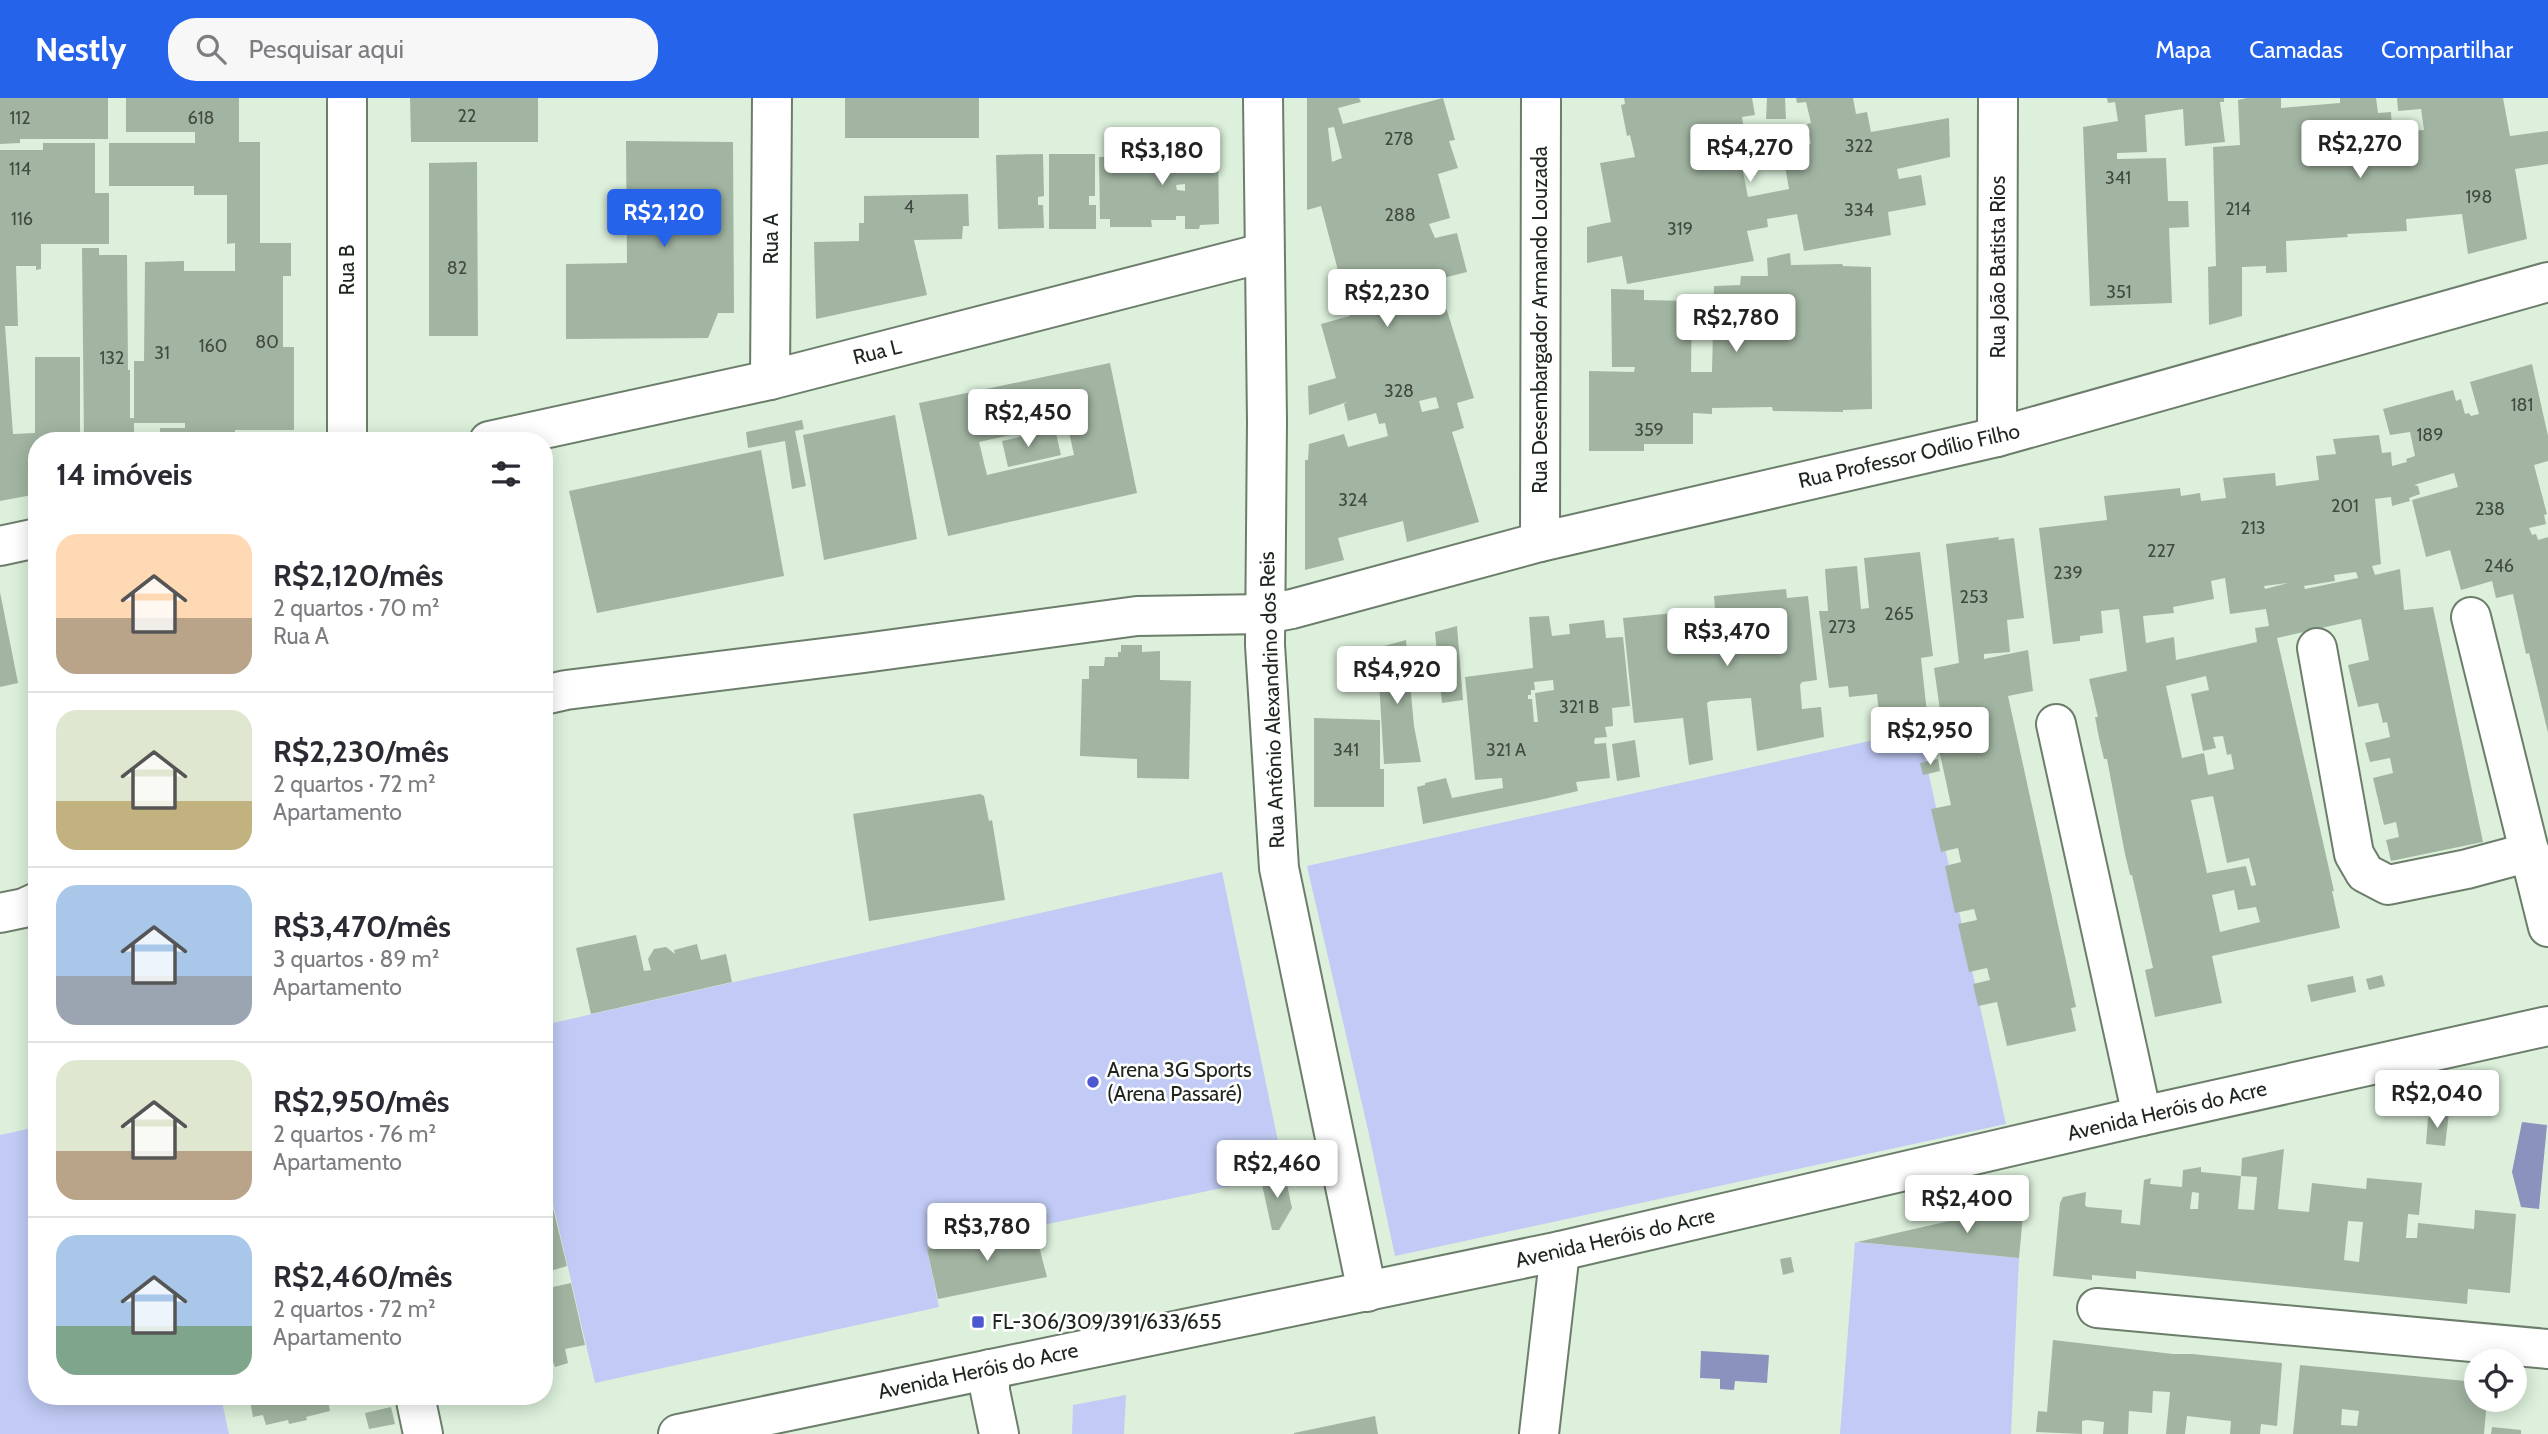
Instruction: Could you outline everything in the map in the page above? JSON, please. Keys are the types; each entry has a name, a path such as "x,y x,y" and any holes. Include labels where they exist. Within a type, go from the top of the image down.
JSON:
{"street":[{"name":"Rua B","path":"347,98 347,432"},
{"name":"Rua A","path":"770,380 772,98"},
{"name":"Rua Antônio Alexandrino dos Reis","path":"1263,98 1267,421 1266,614 1279,869 1367,1292"},
{"name":"Rua Desembargador Armando Louzada","path":"1540,542 1541,98"},
{"name":"Rua João Batista Rios","path":"1997,437 1998,98"},
{"name":"Rua L","path":"530,432 770,380 1263,253"},
{"name":"Rua Professor Odílio Filho","path":"553,693 1137,616 1266,614 1540,542 1997,437 2548,282"},
{"path":"0,546 28,540"},
{"path":"2471,617 2548,928"},
{"path":"2316,648 2354,853 2365,873 2388,885 2467,869 2530,852"},
{"path":"2056,724 2142,1116"},
{"path":"0,913 28,906"},
{"name":"Avenida Heróis do Acre","path":"678,1434 1560,1251 2142,1116 2548,1026"},
{"path":"1539,1434 1560,1251"},
{"path":"2097,1308 2548,1349"},
{"path":"990,1369 990,1391 999,1434"},
{"path":"417,1405 423,1434"}],"shaded area":[{"path":"1919,730 2006,1124 1395,1256 1307,866"},
{"path":"1222,872 1285,1175 927,1249 939,1307 595,1383 553,1203 553,1023"},
{"path":"2522,1122 2547,1125 2539,1209 2521,1207 2512,1172"},
{"path":"28,1129 28,1405 223,1405 229,1434 0,1434 0,1135"},
{"path":"1855,1242 2019,1258 2011,1434 1840,1434"},
{"path":"1701,1351 1769,1355 1767,1383 1735,1381 1734,1390 1720,1389 1720,1379 1700,1378"},
{"path":"1126,1395 1124,1434 1072,1434 1073,1405"}],"building":[{"path":"0,98 108,98 108,139 20,139 20,143 0,144"},
{"path":"126,98 239,98 239,142 260,142 260,243 291,243 291,276 283,276 283,347 294,347 294,430 160,432 160,428 185,428 185,423 134,423 134,432 84,432 82,248 99,248 99,255 127,255 130,418 134,418 134,361 144,361 145,262 184,261 184,271 235,271 235,243 227,244 227,195 194,195 194,186 109,186 109,143 195,143 195,132 126,132"},
{"path":"410,98 538,98 538,142 411,142"},
{"path":"845,98 979,98 979,138 845,138"},
{"path":"1307,98 1359,98 1361,102 1338,108 1343,124 1443,98 1455,140 1449,141 1458,168 1438,174 1450,218 1429,224 1435,238 1457,233 1467,272 1423,283 1426,295 1441,291 1474,398 1457,403 1464,428 1452,432 1479,522 1407,542 1403,521 1338,538 1344,560 1305,570 1305,460 1308,460 1309,444 1344,434 1348,447 1388,436 1385,423 1379,424 1376,413 1348,421 1344,404 1347,402 1309,415 1308,386 1336,378 1321,324 1350,316 1321,206 1307,210","holes":["1334,127 1342,158 1332,162 1328,128","1436,397 1439,408 1422,412 1419,401"]},
{"path":"1624,98 1752,98 1755,115 1742,117 1745,135 1736,137 1748,197 1789,189 1782,149 1811,144 1807,124 1811,123 1806,102 1797,103 1796,98 1853,98 1856,114 1867,112 1871,132 1949,118 1950,157 1897,169 1899,179 1921,175 1926,205 1888,212 1891,235 1804,251 1797,214 1767,219 1768,227 1747,231 1754,261 1627,284 1622,256 1587,263 1587,227 1611,222 1600,163 1635,157 1630,135 1627,136 1621,105 1625,104"},
{"path":"1767,98 1785,98 1786,119 1766,119"},
{"path":"2107,98 2224,98 2224,102 2220,102 2225,142 2185,146 2183,109 2145,115 2147,152 2117,153 2117,159 2166,158 2168,201 2188,201 2189,227 2169,228 2172,303 2090,306 2083,127 2118,121 2115,102 2108,103"},
{"path":"2281,98 2281,108 2340,103 2340,98 2376,98 2378,113 2391,112 2394,162 2402,161 2400,132 2424,130 2421,109 2398,111 2397,98 2503,98 2510,136 2548,131 2548,164 2515,169 2527,239 2468,254 2462,214 2406,219 2407,231 2286,241 2287,272 2266,273 2266,266 2242,267 2242,316 2209,325 2208,267 2216,266 2213,147 2240,145 2238,100"},
{"path":"1218,137 1219,224 1185,229 1185,216 1176,216 1176,220 1151,220 1152,227 1110,227 1110,219 1100,219 1099,157 1156,156 1156,162 1176,163 1176,145 1185,146 1186,138","holes":["1185,184 1185,191 1177,190 1176,185"]},
{"path":"626,141 733,142 734,313 718,313 708,338 566,339 566,264 627,263"},
{"path":"43,143 95,143 95,193 109,193 109,244 41,244 41,269 36,270 36,266 16,266 18,326 5,326 13,434 28,433 28,496 0,501 0,150 43,150"},
{"path":"1043,154 1044,196 1038,197 1038,205 1043,205 1044,228 998,229 996,155"},
{"path":"1049,154 1095,154 1095,196 1089,196 1089,205 1096,205 1096,229 1049,229"},
{"path":"477,162 478,336 429,336 429,163"},
{"path":"968,194 969,226 963,226 962,239 914,240 927,295 816,319 814,242 859,241 859,223 864,223 864,196"},
{"path":"1790,253 1791,265 1842,264 1871,267 1872,409 1843,412 1773,411 1772,407 1712,408 1712,414 1693,413 1693,444 1644,444 1644,451 1589,451 1589,371 1634,372 1635,367 1612,367 1611,289 1644,290 1644,300 1692,301 1691,372 1712,372 1714,286 1740,285 1741,276 1768,276 1767,258"},
{"path":"35,357 80,357 80,432 35,432"},
{"path":"1110,363 1137,493 948,536 919,403","holes":["1067,422 1074,455 987,475 979,442"]},
{"path":"2532,364 2548,436 2548,461 2534,465 2547,514 2544,515 2546,524 2529,528 2538,540 2548,537 2548,733 2513,594 2496,598 2492,581 2461,590 2450,550 2426,557 2412,500 2458,487 2454,473 2414,485 2418,486 2420,494 2409,498 2410,501 2392,506 2391,497 2375,499 2381,564 2372,566 2375,575 2400,569 2404,610 2433,607 2483,842 2391,861 2386,840 2399,837 2396,822 2384,825 2373,778 2393,773 2390,758 2370,762 2365,743 2390,737 2387,722 2383,723 2378,703 2358,707 2348,665 2369,660 2361,619 2277,638 2340,928 2212,956 2222,1003 2155,1017 2145,970 2153,968 2125,854 2107,759 2104,759 2099,738 2095,717 2098,717 2089,679 2127,671 2119,609 2101,611 2103,633 2080,636 2080,641 2053,644 2039,528 2107,520 2104,496 2180,488 2181,496 2200,493 2201,501 2226,498 2223,478 2275,473 2276,486 2319,480 2316,456 2336,454 2333,439 2379,435 2382,453 2391,452 2392,466 2407,462 2406,459 2415,456 2410,432 2390,435 2383,409 2453,390 2456,401 2461,399 2465,414 2479,414 2470,382","holes":["2356,572 2358,578 2305,589 2304,586 2335,581 2334,575","2225,578 2230,614 2266,609 2269,626 2255,628 2257,642 2176,660 2174,637 2146,643 2143,616 2174,613 2173,607 2214,599 2211,581","2288,583 2265,589 2264,586","2206,676 2209,690 2191,694 2203,751 2216,748 2213,737 2223,736 2227,755 2231,754 2234,769 2208,775 2204,753 2182,758 2166,686","2213,796 2227,863 2249,858 2256,885 2251,886 2246,866 2207,873 2191,800","2234,890 2238,910 2256,907 2260,922 2220,932 2212,895"]},
{"path":"895,415 917,539 824,560 803,435"},
{"path":"802,420 804,429 795,431 806,486 792,489 785,441 748,448 746,432"},
{"path":"1055,429 1061,455 1008,467 1002,441"},
{"path":"761,450 784,576 597,613 569,491"},
{"path":"1999,537 1998,540 2014,538 2024,618 2007,620 2010,652 1984,654 1984,659 2028,650 2033,691 2008,696 2076,1007 2071,1008 2076,1031 2007,1046 1997,1002 1978,1006 1973,984 1990,980 1987,968 1969,972 1958,924 1977,920 1974,909 1955,913 1945,866 1961,862 1958,848 1941,852 1931,809 1951,805 1936,735 1915,739 1910,717 1880,723 1877,694 1849,697 1848,686 1829,688 1819,611 1828,611 1825,569 1857,566 1861,609 1869,608 1864,558 1920,552 1933,656 1921,658 1927,713 1940,710 1934,668 1959,663 1946,544"},
{"path":"1786,589 1787,598 1808,596 1817,680 1802,682 1800,685 1802,709 1821,707 1824,737 1757,751 1751,698 1710,701 1707,703 1713,760 1689,765 1683,718 1634,723 1623,618 1715,609 1714,596"},
{"path":"0,592 18,683 0,687"},
{"path":"1549,616 1552,636 1570,634 1569,624 1604,620 1606,638 1623,637 1630,706 1612,708 1613,726 1605,727 1607,737 1595,738 1594,742 1606,743 1610,778 1576,782 1578,791 1423,824 1417,787 1425,783 1446,778 1452,798 1503,788 1502,778 1475,780 1465,677 1533,668 1529,617","holes":["1553,680 1554,690 1535,693 1538,722 1534,722 1532,699 1528,699 1531,690 1535,690 1534,682"]},
{"path":"1457,626 1463,700 1442,703 1435,632"},
{"path":"1406,640 1414,726 1421,762 1384,764 1377,648","holes":["1390,648 1391,654 1380,655 1380,649"]},
{"path":"1121,645 1142,645 1142,652 1160,651 1160,680 1191,681 1189,779 1137,778 1137,759 1080,756 1082,679 1089,679 1089,666 1104,666 1105,657 1118,657"},
{"path":"1314,718 1380,720 1380,769 1384,769 1384,807 1314,807"},
{"path":"1635,740 1640,777 1617,781 1612,744"},
{"path":"1938,759 1940,771 1923,775 1920,763"},
{"path":"980,794 984,796 989,821 992,820 1005,900 869,921 853,814"},
{"path":"636,935 644,971 651,970 648,959 654,949 666,947 675,954 674,950 697,944 701,960 726,954 732,982 591,1014 576,948"},
{"path":"2382,975 2385,986 2369,990 2366,979"},
{"path":"2353,976 2356,992 2311,1002 2307,985"},
{"path":"2449,1113 2445,1146 2426,1144 2428,1118"},
{"path":"2284,1149 2278,1209 2309,1212 2312,1183 2366,1189 2367,1178 2422,1183 2419,1215 2408,1214 2406,1238 2417,1238 2418,1223 2474,1229 2475,1210 2516,1214 2510,1293 2468,1289 2467,1304 2136,1271 2136,1279 2092,1275 2092,1280 2053,1276 2060,1203 2063,1197 2086,1192 2087,1207 2122,1210 2121,1223 2140,1225 2144,1180 2151,1178 2150,1184 2182,1187 2183,1170 2201,1167 2201,1172 2241,1176 2242,1158","holes":["2241,1176 2257,1177 2254,1210 2238,1209","2192,1192 2199,1193 2198,1209 2190,1209","2348,1221 2363,1222 2359,1262 2344,1260"]},
{"path":"1285,1175 1292,1208 1279,1230 1272,1230 1261,1180"},
{"path":"2024,1204 2019,1258 1857,1242"},
{"path":"553,1208 567,1266 553,1270"},
{"path":"1034,1227 1047,1277 938,1299 927,1249"},
{"path":"1791,1257 1794,1272 1783,1275 1780,1259"},
{"path":"571,1283 585,1345 565,1349 568,1363 555,1367 553,1362 553,1287"},
{"path":"2053,1340 2282,1363 2277,1426 2261,1424 2260,1434 2230,1434 2231,1421 2187,1416 2185,1434 2166,1434 2170,1392 2153,1391 2152,1413 2129,1411 2128,1434 2103,1434 2104,1422 2087,1420 2082,1421 2082,1434 2036,1432 2038,1411 2047,1412"},
{"path":"2300,1365 2464,1381 2464,1412 2486,1412 2484,1434 2293,1434","holes":["2342,1409 2359,1411 2357,1426 2341,1425"]},
{"path":"251,1405 329,1405 330,1411 289,1424 288,1420 266,1425 263,1415 253,1417"},
{"path":"391,1407 395,1424 369,1429 365,1413"},
{"path":"1375,1416 1378,1434 1294,1434 1294,1433"},
{"path":"2492,1427 2521,1430 2521,1434 2491,1434"}],"place":[{"name":"Arena 3G Sports (Arena Passaré)","path":"1093,1082"},
{"name":"FL-306/309/391/633/655","path":"978,1322"}]}
